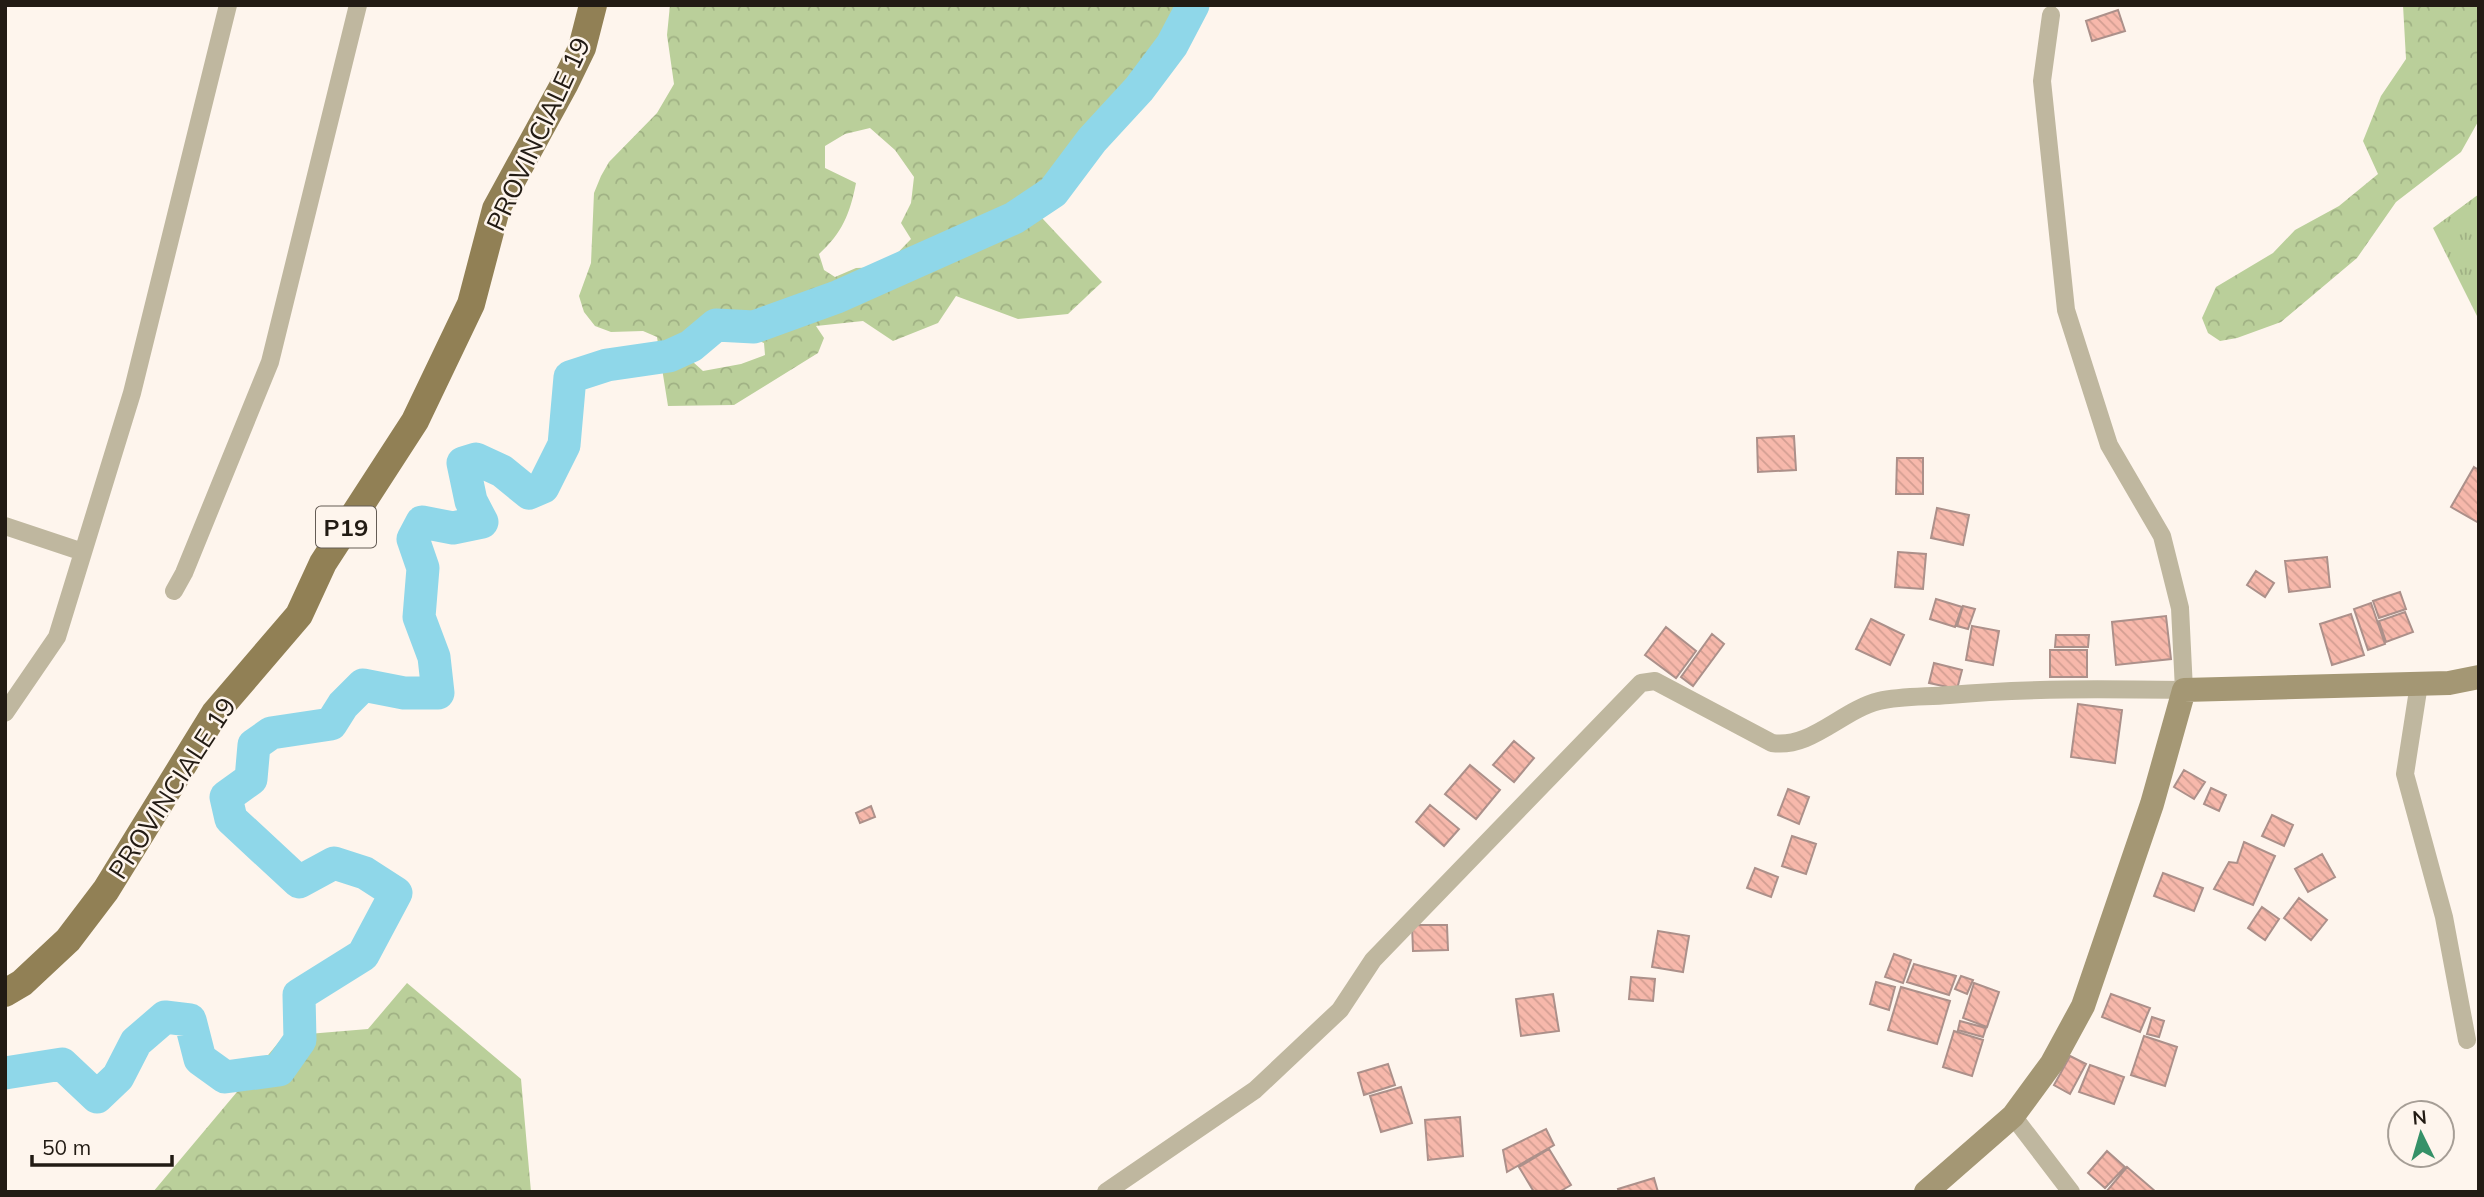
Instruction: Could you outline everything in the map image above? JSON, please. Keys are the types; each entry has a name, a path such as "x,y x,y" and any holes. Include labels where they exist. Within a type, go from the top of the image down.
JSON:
{"main road":[{"name":"PROVINCIALE 19","path":"5,993 22,983 68,940 106,890 215,713 299,615 323,563 415,421 471,304 496,209 582,48 593,5"}],"street":[{"path":"5,713 57,637 132,393 228,5"},
{"path":"174,591 184,573 270,362 358,5"},
{"path":"1926,1192 2012,1116 2052,1063 2083,1006 2148,817 2184,690 2180,608 2162,536 2109,445 2066,310 2042,81 2051,15"},
{"path":"5,526 83,552"},
{"path":"1106,1192 1255,1090 1340,1010 1373,960 1641,683 1655,681 1772,743 1786,745 1800,741 1850,712 1882,700 2082,689 2184,690 2449,683 2479,677"},
{"path":"2419,684 2405,774 2444,917 2467,1040"},
{"path":"2012,1116 2071,1192"}],"green space":[{"path":"670,5 1186,5 1147,65 1043,188 1042,218 1102,282 1068,314 1018,319 956,296 938,323 893,341 863,321 816,326 824,338 818,353 734,405 668,406 657,337 643,331 611,332 595,326 584,312 579,296 591,263 594,193 601,176 609,162 657,113 674,84 667,35","holes":["870,128 895,150 914,177 911,203 901,223 911,239 884,267 856,268 835,277 824,270 819,254 844,222 856,183 825,168 825,146 845,134","752,338 764,343 765,355 741,364 703,371 693,362 717,339"]},
{"path":"2403,5 2479,5 2479,120 2461,152 2396,202 2357,258 2281,322 2237,338 2220,341 2208,333 2202,318 2216,287 2273,253 2295,230 2339,206 2378,174 2363,141 2381,96 2406,59"},
{"path":"2479,194 2479,320 2433,228"},
{"path":"407,983 521,1079 531,1192 153,1192 284,1036 368,1029"}],"building":[{"path":"2118,10 2125,31 2092,41 2086,21"},
{"path":"1794,436 1796,470 1758,472 1757,438"},
{"path":"1897,458 1923,458 1923,494 1896,494"},
{"path":"2474,467 2479,470 2479,523 2451,507"},
{"path":"1937,508 1969,515 1963,545 1931,538"},
{"path":"1898,552 1926,554 1923,589 1895,587"},
{"path":"2327,557 2330,587 2289,592 2285,561"},
{"path":"2256,571 2274,583 2265,597 2247,585"},
{"path":"2400,592 2406,609 2379,618 2373,601"},
{"path":"1936,599 1962,607 1955,627 1930,619"},
{"path":"2371,603 2385,644 2368,650 2354,609"},
{"path":"1963,606 1975,609 1968,629 1957,626"},
{"path":"2405,612 2413,632 2386,642 2379,621"},
{"path":"2351,614 2364,655 2332,665 2320,624"},
{"path":"2166,616 2171,659 2116,665 2112,622"},
{"path":"1871,619 1904,635 1890,665 1856,649"},
{"path":"1972,626 1999,631 1993,665 1966,660"},
{"path":"1666,627 1696,651 1676,678 1645,655"},
{"path":"1712,634 1724,644 1693,686 1681,677"},
{"path":"2056,635 2089,635 2088,647 2055,647"},
{"path":"2050,650 2087,650 2087,677 2050,677"},
{"path":"1934,663 1962,670 1957,689 1929,683"},
{"path":"2078,704 2122,710 2115,763 2071,757"},
{"path":"1514,741 1534,758 1514,782 1493,765"},
{"path":"1470,765 1500,790 1476,819 1445,794"},
{"path":"2184,770 2205,782 2194,799 2174,787"},
{"path":"2211,788 2226,795 2219,811 2204,804"},
{"path":"1788,789 1809,797 1799,824 1778,815"},
{"path":"1430,805 1459,829 1444,846 1416,822"},
{"path":"871,806 875,817 860,823 856,813"},
{"path":"2272,815 2293,825 2284,846 2262,836"},
{"path":"1792,836 1816,844 1806,874 1782,866"},
{"path":"2244,842 2275,856 2253,905 2214,889 2229,862 2237,863"},
{"path":"2322,854 2335,877 2308,892 2295,869"},
{"path":"1755,868 1778,877 1771,897 1747,888"},
{"path":"2163,873 2203,888 2194,911 2154,896"},
{"path":"2299,898 2327,920 2311,940 2284,918"},
{"path":"2262,907 2279,919 2265,940 2248,928"},
{"path":"1412,925 1447,925 1448,950 1413,951"},
{"path":"1658,931 1689,936 1683,972 1652,967"},
{"path":"1894,954 1911,960 1903,983 1885,977"},
{"path":"1914,964 1956,976 1949,995 1907,982"},
{"path":"1961,976 1973,980 1967,994 1955,989"},
{"path":"1631,977 1655,979 1653,1001 1629,999"},
{"path":"1876,982 1895,987 1889,1010 1870,1004"},
{"path":"1974,983 1999,992 1987,1027 1963,1018"},
{"path":"1901,987 1950,1001 1937,1044 1888,1030"},
{"path":"1553,994 1559,1031 1521,1036 1516,999"},
{"path":"2111,994 2150,1008 2140,1032 2102,1017"},
{"path":"2152,1017 2164,1021 2159,1037 2147,1034"},
{"path":"1960,1021 1986,1028 1983,1037 1958,1030"},
{"path":"1954,1031 1983,1040 1972,1076 1943,1067"},
{"path":"2144,1036 2177,1047 2165,1086 2131,1075"},
{"path":"2070,1056 2086,1064 2070,1094 2054,1085"},
{"path":"1388,1064 1395,1085 1364,1095 1358,1073"},
{"path":"2090,1065 2124,1077 2114,1104 2079,1092"},
{"path":"1401,1087 1412,1123 1381,1132 1370,1096"},
{"path":"1460,1117 1463,1156 1428,1160 1425,1120"},
{"path":"1546,1129 1554,1145 1507,1172 1503,1150"},
{"path":"1549,1149 1571,1185 1559,1192 1534,1192 1519,1167"},
{"path":"2107,1151 2125,1167 2105,1188 2088,1173"},
{"path":"2127,1167 2156,1192 2106,1192"},
{"path":"1654,1178 1658,1192 1619,1192 1618,1189"}],"waterway":[{"path":"5,1073 62,1064 97,1097 118,1077 136,1042 165,1017 190,1020 200,1059 225,1077 279,1070 300,1040 299,995 363,955 396,893 365,873 334,863 299,882 231,819 226,797 251,779 254,745 271,733 331,724 343,705 363,685 404,693 438,693 434,657 419,617 423,568 413,539 422,522 453,528 482,522 471,501 463,463 476,459 502,471 529,493 543,487 564,445 570,377 607,365 669,356 691,346 716,325 754,327 837,297 1014,218 1053,192 1092,140 1139,89 1172,45 1193,5"}]}
